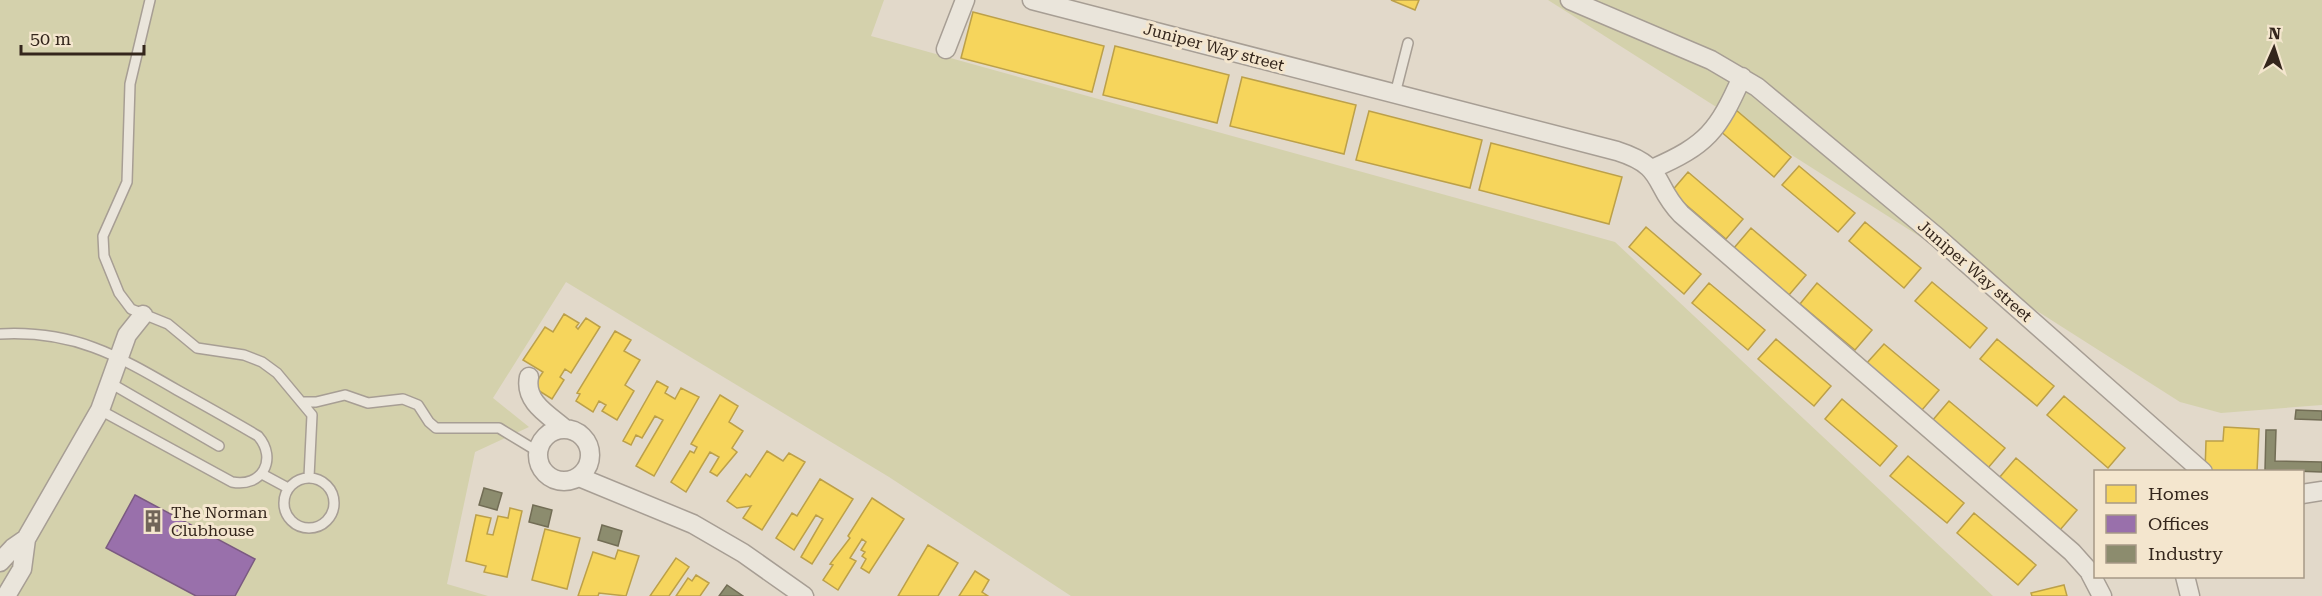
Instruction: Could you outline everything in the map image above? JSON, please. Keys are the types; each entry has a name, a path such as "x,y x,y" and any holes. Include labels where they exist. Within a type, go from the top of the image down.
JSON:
{"street":[{"path":"946,49 965,0"},
{"name":"Juniper Way street","path":"1032,0 1617,151 1641,161 1652,169 1681,214 2088,555 2094,574"},
{"name":"Juniper Way street","path":"1570,0 1695,52 1742,77 1930,230 2202,470"},
{"path":"1652,169 1691,151 1712,132 1728,109 1742,77"},
{"path":"0,562 18,547 100,410 112,384 127,335 143,315"},
{"path":"529,377 527,387 530,396 564,428 578,432 589,445 589,462 579,477"},
{"path":"564,428 545,436 537,451 537,460 546,475 563,481 579,477 693,524 743,553 804,596"},
{"path":"2304,495 2322,491"},
{"path":"6,596 22,569 18,547"},
{"name":"Juniper Way street","path":"2095,578 2102,596"},
{"path":"2186,578 2190,596"}],"lane":[{"path":"150,0 130,84 127,182 102,241 104,256 119,293 131,309 168,324 197,348 244,356 262,362 277,373 303,402 314,422 309,477"},
{"path":"1395,94 1408,43"},
{"path":"0,334 30,333 63,337 120,356 258,436 267,450 266,466 262,474 248,483 232,482 100,410"},
{"path":"112,384 219,446"},
{"path":"303,402 316,402 345,395 368,403 403,399 418,405 429,423 436,428 499,428 537,451"},
{"path":"262,474 288,488"},
{"path":"309,477 324,482 333,495 333,510 324,523 309,528 294,523 284,511 283,503 288,488 294,482 309,477"}],"shaded area":[{"path":"0,0 884,0 871,36 1615,242 1993,596 1071,596 889,477 566,282 493,398 529,427 475,452 447,584 488,596 0,596"},
{"path":"1548,0 2322,0 2322,405 2221,413 2180,402"}],"building: Homes":[{"path":"1391,0 1419,0 1415,10"},
{"path":"973,12 1104,46 1092,92 961,58"},
{"path":"1115,46 1229,75 1217,123 1103,95"},
{"path":"1242,77 1356,105 1344,154 1230,126"},
{"path":"1736,110 1791,157 1774,177 1719,130"},
{"path":"1369,111 1482,140 1470,188 1356,160"},
{"path":"1491,143 1622,177 1609,224 1479,190"},
{"path":"1799,166 1855,213 1838,232 1782,185"},
{"path":"1688,172 1743,219 1726,239 1671,192"},
{"path":"1865,222 1921,268 1904,288 1849,241"},
{"path":"1646,227 1701,274 1684,294 1629,247"},
{"path":"1751,228 1806,275 1789,295 1734,248"},
{"path":"1932,282 1987,328 1970,348 1915,301"},
{"path":"1709,283 1765,330 1748,350 1692,303"},
{"path":"1817,283 1872,330 1855,350 1800,304"},
{"path":"564,314 579,323 576,327 578,329 586,318 600,327 571,373 565,369 560,377 564,380 552,399 533,387 543,372 523,360 545,327 553,332"},
{"path":"615,331 631,340 624,351 640,360 625,385 634,391 617,420 602,411 606,405 599,401 593,412 576,401 580,394 577,393"},
{"path":"1776,339 1831,386 1814,406 1758,359"},
{"path":"1997,339 2054,386 2037,406 1980,359"},
{"path":"1884,344 1939,390 1922,410 1866,364"},
{"path":"657,381 668,387 665,393 675,399 681,388 699,397 654,476 636,466 663,420 655,416 642,438 636,435 631,445 623,441"},
{"path":"720,395 738,406 729,422 743,431 732,448 737,452 717,476 710,472 719,457 710,452 686,492 671,482 690,451 694,453 697,447 691,444"},
{"path":"2064,396 2125,448 2108,468 2047,415"},
{"path":"1842,399 1897,446 1880,466 1825,419"},
{"path":"1949,401 2005,448 1988,468 1932,421"},
{"path":"2224,427 2259,429 2257,470 2205,470 2206,441 2223,441"},
{"path":"767,451 783,461 789,453 805,462 762,530 743,518 751,506 737,508 727,501 746,474 750,477"},
{"path":"1908,456 1964,503 1947,523 1890,476"},
{"path":"2016,458 2077,510 2060,530 1999,478"},
{"path":"820,479 853,499 812,564 801,557 823,519 816,515 794,550 776,538 792,513 797,516"},
{"path":"872,498 904,519 869,573 861,568 866,559 862,556 865,552 861,550 866,542 862,539 850,558 856,561 838,590 823,580 833,565 830,564 850,538 848,536"},
{"path":"510,508 522,511 507,577 484,572 486,566 466,561 476,515 491,518 487,534 493,535 498,516 508,518"},
{"path":"1974,513 2036,565 2018,585 1957,533"},
{"path":"545,529 580,538 567,589 532,580"},
{"path":"928,545 958,563 938,596 898,596"},
{"path":"618,550 639,556 626,596 599,593 598,596 578,596 593,552 615,559"},
{"path":"676,558 689,567 669,596 650,596"},
{"path":"975,571 989,580 982,592 988,596 959,596"},
{"path":"696,575 709,583 700,596 676,596 688,578 692,581"},
{"path":"2064,585 2067,596 2032,596 2031,593"}],"building: Offices":[{"name":"The Norman Clubhouse","path":"135,495 255,559 235,596 196,596 106,548"}],"building: Industry":[{"path":"2296,410 2322,411 2322,420 2295,419"},
{"path":"2266,430 2276,430 2275,461 2322,462 2322,472 2265,470"},
{"path":"484,488 502,493 497,510 479,505"},
{"path":"533,505 552,510 548,527 529,522"},
{"path":"602,525 622,531 618,546 598,540"},
{"path":"727,585 743,596 719,596"}],"place":[{"name":"The Norman Clubhouse","path":"153,521"}]}
